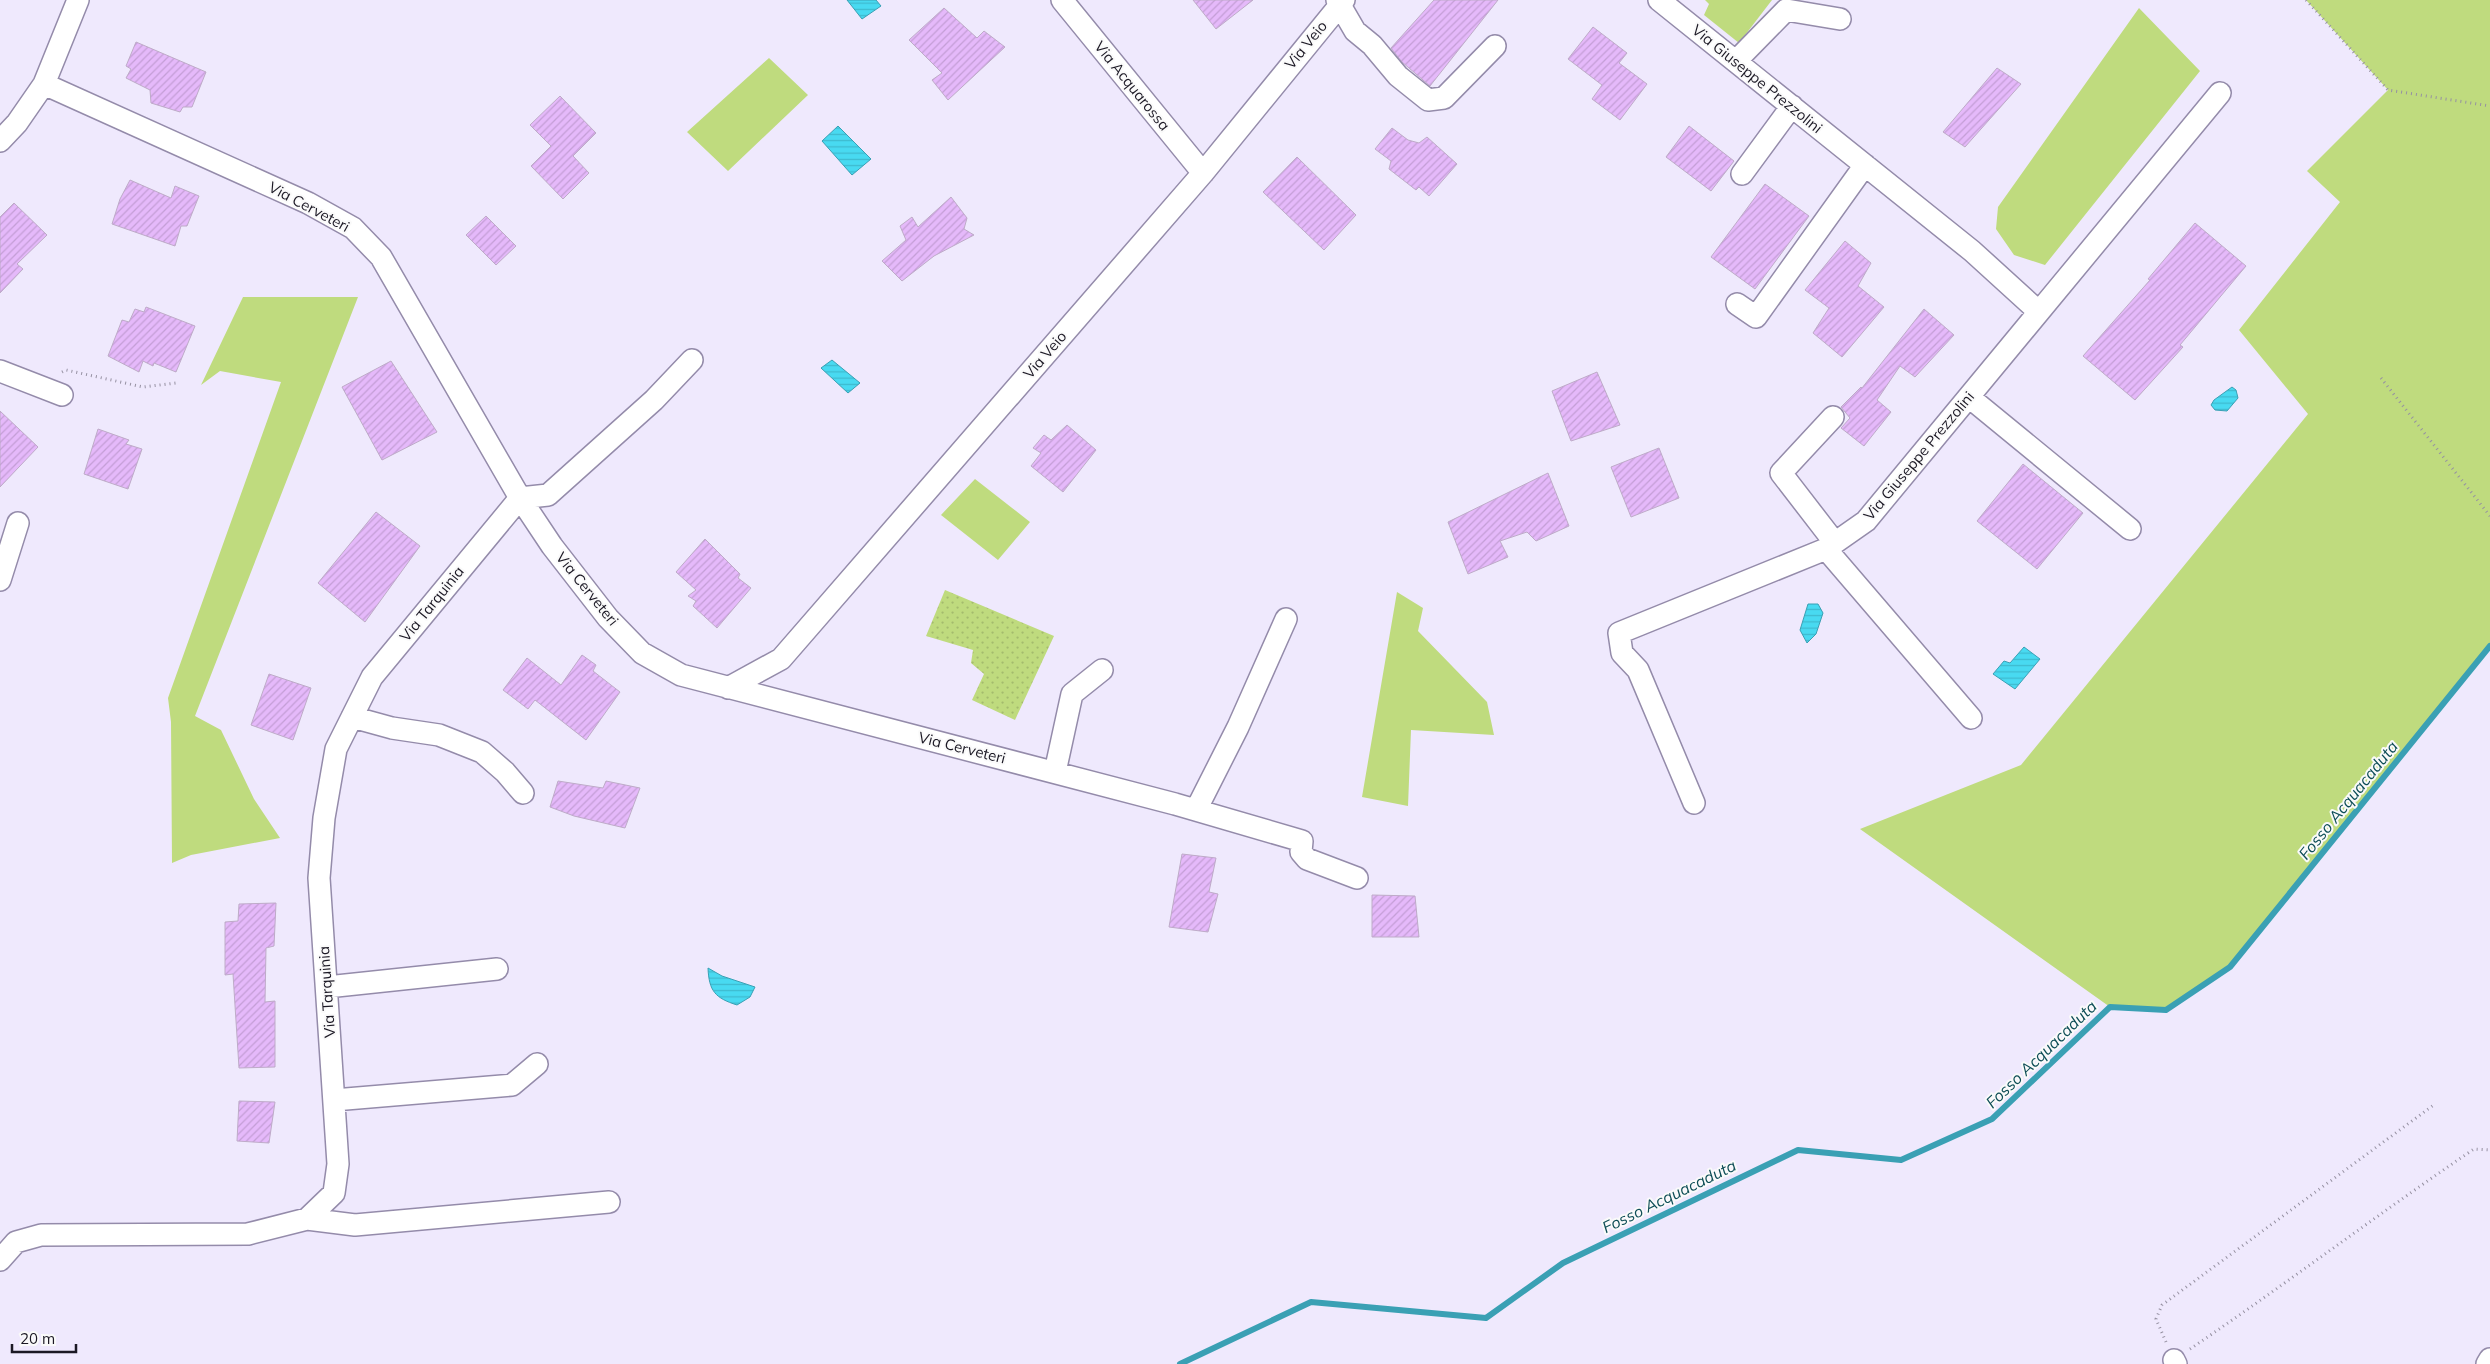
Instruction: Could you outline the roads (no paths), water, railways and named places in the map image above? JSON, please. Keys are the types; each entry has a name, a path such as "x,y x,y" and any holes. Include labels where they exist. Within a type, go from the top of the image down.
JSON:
{"street":[{"path":"0,141 17,123 44,84 78,0"},
{"name":"Via Acquarossa","path":"1062,0 1203,173"},
{"name":"Via Giuseppe Prezzolini","path":"1659,0 1972,250 2040,312"},
{"path":"1340,2 1356,31 1372,45 1398,76 1428,100 1444,98 1495,46"},
{"name":"Via Veio","path":"728,688 781,659 1203,173 1340,2"},
{"path":"1736,61 1786,10 1840,19"},
{"name":"Via Cerveteri","path":"44,84 308,203 353,228 380,257 520,498 552,546 608,618 642,653 680,675 1055,772 1302,841 1300,852 1307,859 1357,878"},
{"name":"Via Giuseppe Prezzolini","path":"1694,802 1638,670 1622,653 1619,633 1831,546 1866,521 2220,93"},
{"path":"1742,174 1792,106"},
{"path":"1737,304 1756,317 1865,165"},
{"path":"520,498 548,495 654,400 692,360"},
{"path":"0,372 62,395"},
{"path":"1969,397 2130,529"},
{"path":"1833,417 1781,473 1831,546 1971,718"},
{"name":"Via Tarquinia","path":"0,1260 16,1242 41,1234 248,1234 307,1219 334,1193 338,1164 319,878 324,818 336,749 372,677 520,498"},
{"path":"0,580 18,523"},
{"path":"1196,810 1238,727 1286,619"},
{"path":"1055,772 1072,694 1102,670"},
{"path":"352,717 392,728 439,735 482,752 505,772 523,792"},
{"path":"326,987 497,970"},
{"path":"334,1100 512,1085 537,1064"},
{"path":"307,1219 355,1225 609,1202"},
{"path":"2487,1364 2490,1359"}],"water":[{"path":"847,0 876,0 881,6 862,19"},
{"path":"838,126 871,159 852,175 822,141"},
{"path":"832,360 860,383 848,393 821,368"},
{"path":"2232,387 2236,390 2238,398 2227,411 2215,410 2211,405 2214,400"},
{"path":"1808,604 1818,604 1823,613 1816,634 1807,643 1800,630"},
{"path":"2024,647 2040,659 2015,689 1993,674 2004,661 2010,663"},
{"path":"708,968 722,976 755,987 750,997 737,1005 723,1000 712,988"}],"waterway":[{"name":"Fosso Acquacaduta","path":"1180,1364 1311,1302 1486,1318 1563,1263 1798,1150 1901,1160 1992,1119 2110,1007 2166,1010 2230,967 2490,646"}]}
